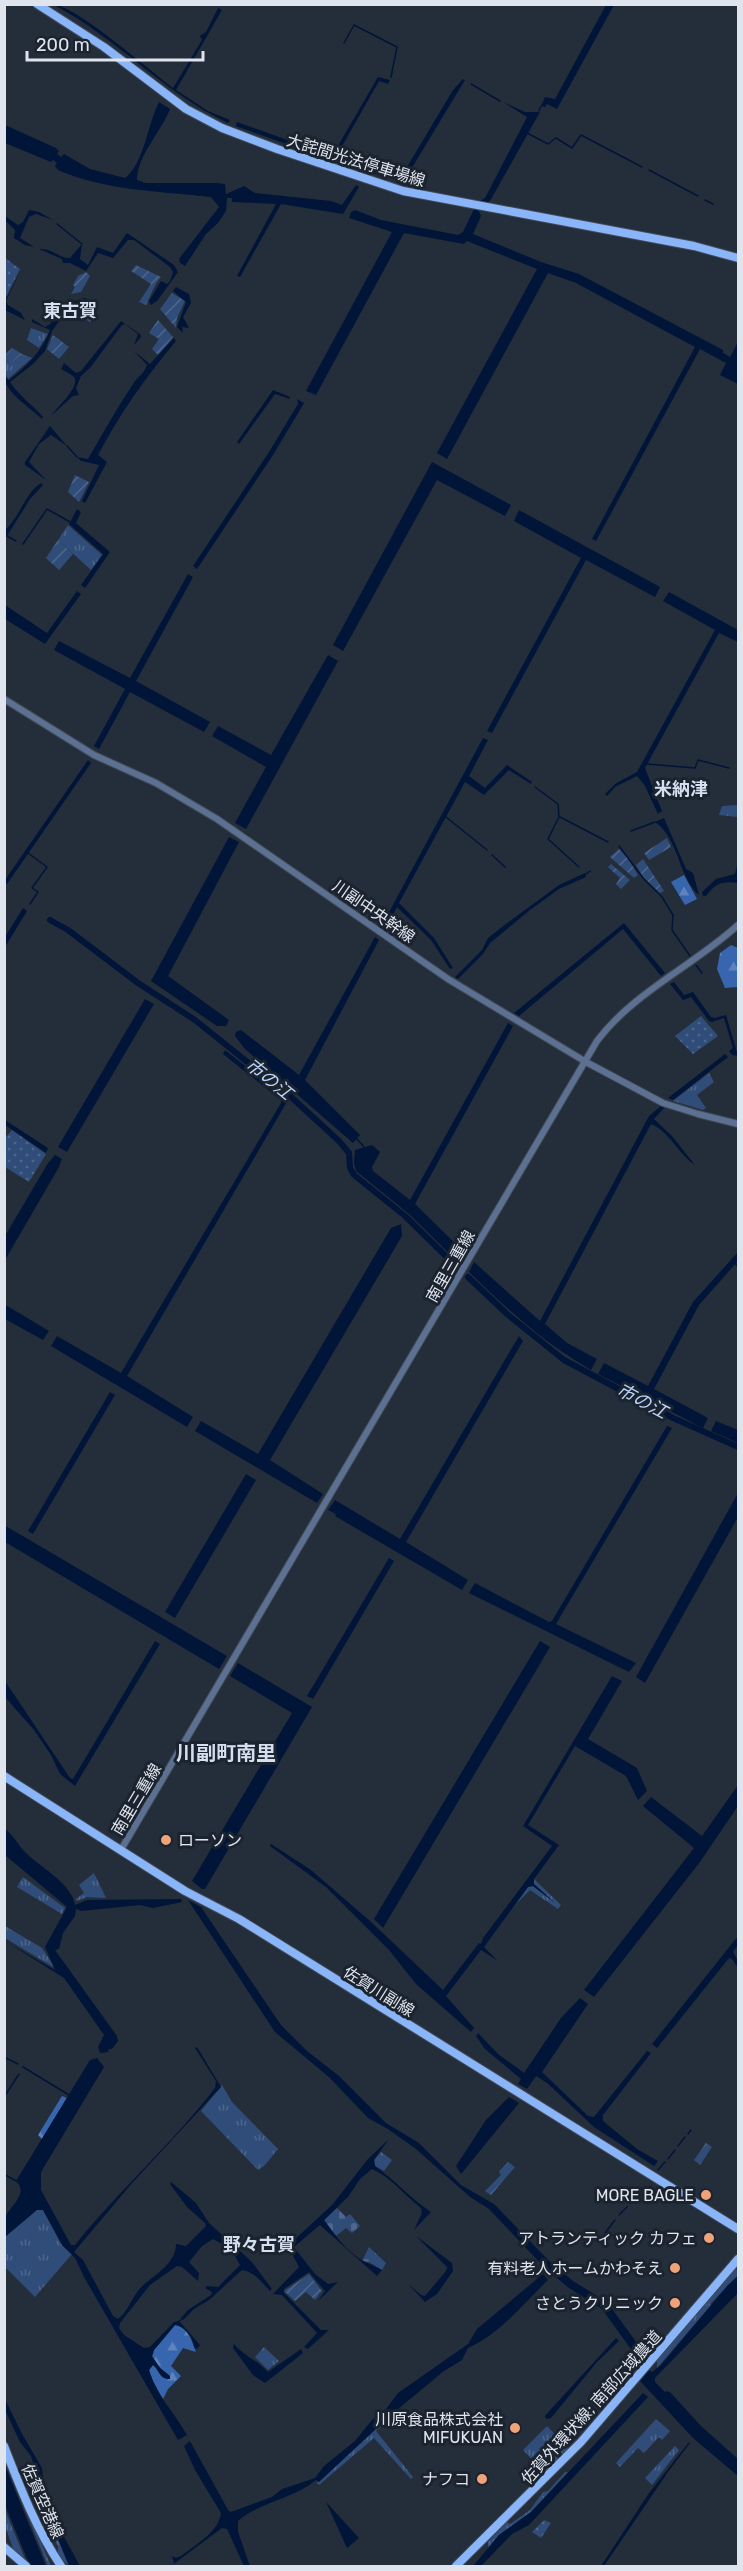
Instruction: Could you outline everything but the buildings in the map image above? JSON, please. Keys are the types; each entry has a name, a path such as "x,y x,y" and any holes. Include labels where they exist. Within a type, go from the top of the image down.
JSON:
{"main road":[{"name":"大詫間光法停車場線","path":"37,4 97,42 186,109 222,128 277,149 403,191 694,246 738,258"},
{"name":"佐賀川副線","path":"4,1776 122,1848 185,1891 238,1919 738,2229"},
{"name":"佐賀外環状線; 南部広域農道","path":"456,2566 581,2442 738,2259"},
{"name":"佐賀空港線","path":"4,2446 24,2498 61,2566"},
{"path":"4,2547 26,2566"}],"street":[{"name":"川副中央幹線","path":"4,699 94,755 156,783 217,819 441,974 586,1062 663,1102 738,1124"},
{"name":"南里三重線","path":"122,1848 586,1062 613,1020 712,948 738,926"}],"green space":[{"path":"5,258 20,269 5,299"},
{"path":"136,265 161,277 146,305 139,302 151,284 131,271"},
{"path":"86,272 90,276 81,292 71,294 78,276"},
{"path":"172,293 185,301 177,318 176,328 160,309"},
{"path":"84,305 97,309 90,322 78,315"},
{"path":"158,320 173,337 158,355 152,349 159,339 149,333"},
{"path":"31,328 48,334 39,348 27,340"},
{"path":"53,335 69,347 59,359 47,349"},
{"path":"12,348 22,354 10,364 5,359 5,355"},
{"path":"22,354 32,358 8,379 4,359 10,364"},
{"path":"75,475 89,482 79,502 68,492"},
{"path":"68,525 102,555 91,570 58,540"},
{"path":"58,540 73,554 59,570 46,558"},
{"path":"738,805 738,817 719,815 722,806"},
{"path":"667,838 671,847 649,860 644,853"},
{"path":"619,849 638,875 634,878 610,857"},
{"path":"643,859 664,891 660,893 643,877 636,865"},
{"path":"611,864 630,880 621,889 616,884 620,878 608,867"},
{"path":"684,875 697,899 685,905 671,882"},
{"path":"731,945 738,948 738,987 725,988 717,969 720,953"},
{"path":"701,1016 718,1036 693,1054 675,1036"},
{"path":"709,1073 714,1082 697,1095 706,1108 703,1110 673,1101"},
{"path":"12,1130 46,1154 29,1182 5,1167 5,1138"},
{"path":"94,1873 106,1898 87,1897 77,1901 76,1899 84,1893 79,1885"},
{"path":"23,1877 65,1908 62,1914 17,1887"},
{"path":"534,1879 561,1905 558,1909 530,1890 515,1905 528,1887 533,1886 555,1903 534,1884"},
{"path":"5,1926 42,1948 55,1968 5,1938"},
{"path":"222,2085 232,2102 278,2149 258,2170 201,2111"},
{"path":"62,2096 67,2098 42,2139 38,2135"},
{"path":"706,2143 712,2147 700,2165 694,2160"},
{"path":"381,2152 392,2160 384,2171 375,2166 374,2160"},
{"path":"508,2162 515,2167 491,2195 485,2191 501,2175 499,2172"},
{"path":"337,2208 346,2217 350,2214 360,2226 352,2233 346,2228 336,2236 324,2220"},
{"path":"37,2209 43,2210 62,2245 72,2254 35,2297 5,2267 4,2237"},
{"path":"369,2247 386,2263 382,2270 369,2262 362,2261"},
{"path":"736,2268 738,2275 710,2304 708,2301"},
{"path":"309,2274 322,2291 315,2300 306,2292 295,2301 284,2291"},
{"path":"708,2301 711,2305 657,2368 657,2360"},
{"path":"175,2325 186,2332 196,2352 183,2348 171,2366 181,2376 168,2389 163,2399 149,2370 153,2365 170,2376 152,2357 154,2350"},
{"path":"264,2347 279,2361 268,2370 255,2357"},
{"path":"392,2414 392,2417 376,2431 413,2477 411,2479 374,2438 319,2485 317,2483"},
{"path":"656,2419 670,2431 662,2440 659,2437 644,2453 638,2448 620,2467 616,2463"},
{"path":"547,2426 569,2449 545,2473 523,2450"},
{"path":"675,2446 679,2450 652,2485 645,2478"},
{"path":"4,2454 51,2566 48,2566 5,2462"},
{"path":"565,2472 568,2472 531,2512 499,2535 488,2548 488,2542 507,2522 510,2524 530,2510 543,2492 548,2491"},
{"path":"5,2510 28,2566 19,2566 5,2526"},
{"path":"544,2520 551,2523 541,2538 532,2532"},
{"path":"56,2534 69,2566 58,2555 58,2546 52,2537"}],"shaded area":[{"path":"54,5 78,15 173,88 202,40 200,36 206,32 218,8 222,10 176,90 208,111 230,120 228,123 183,97 99,33"},
{"path":"606,5 614,5 557,109 547,104 545,107 541,106 545,97 555,99"},
{"path":"378,77 390,80 388,84 379,81 341,148 337,162 236,126 237,122 326,154 335,151"},
{"path":"463,79 465,80 410,171 401,180 371,173 371,171 398,177 404,172 453,90"},
{"path":"159,102 170,109 145,153 137,180 146,183 225,184 226,194 244,186 255,193 331,201 342,205 356,185 359,187 343,214 281,204 240,277 237,276 276,204 232,202 232,198 227,198 226,211 218,223 206,234 185,266 180,263 179,259 219,207 211,197 133,189 95,182 58,170 55,166 57,163 53,160 51,162 5,143 5,125 56,148 59,151 57,154 61,157 64,154 90,169 125,178 137,163"},
{"path":"503,102 525,112 540,112 490,201 477,203 485,198 527,117"},
{"path":"474,209 479,211 481,216 473,234 541,262 579,274 723,350 723,353 730,357 738,342 738,384 720,375 726,363 700,349 596,541 592,539 695,347 576,283 548,273 447,459 437,453 537,269 467,241 464,244 404,233 316,395 306,391 392,232 349,218 351,212 355,210 381,220 458,235 463,232"},
{"path":"29,210 39,212 53,220 36,214 29,217 20,238 34,247 25,245 14,238 15,230 5,220 5,216 18,225 23,222"},
{"path":"127,233 174,265 178,272 157,301 151,305 149,301 161,281 167,284 173,272 170,267 134,240 128,240 113,258 98,253 86,271 70,263 63,263 62,259 39,249 49,250 70,258 82,244 80,259 88,265 97,247 113,253"},
{"path":"21,270 6,301 8,305 21,313 25,320 5,310 5,301"},
{"path":"176,287 189,294 191,303 183,317 189,328 182,327 183,333 177,327 186,302 173,291"},
{"path":"85,298 94,302 90,304 79,302 68,309 52,331 45,351 10,382 43,417 42,419 13,394 5,377 9,380 22,369 47,338 50,330 32,322 32,319 45,327 50,324 65,304"},
{"path":"121,321 140,334 141,337 134,345 138,334 125,324 122,325 90,368 81,376 76,388 79,395 73,396 52,415 74,386 74,377 61,369 64,363 76,373 81,371"},
{"path":"174,338 176,341 134,396 98,455 107,462 85,503 82,501 99,465 81,461 77,457 88,459 127,393 146,368 147,365 134,351 150,364"},
{"path":"273,390 290,399 275,394 239,444 237,442"},
{"path":"297,399 304,403 273,455 197,569 193,566 269,452 298,404"},
{"path":"50,426 67,446 51,435 39,444 29,462 46,480 25,465 25,462"},
{"path":"432,462 511,505 505,516 437,480 343,651 333,645"},
{"path":"41,483 43,485 30,499 7,536 5,535 5,530 15,519 35,487"},
{"path":"77,509 81,512 76,523 110,552 85,588 81,585 103,554 69,524"},
{"path":"519,510 660,587 655,597 586,560 492,733 487,731 581,558 514,521"},
{"path":"188,574 193,577 136,681 210,722 204,732 130,692 99,749 94,746 125,689 54,650 59,641 130,678"},
{"path":"77,591 81,594 45,644 5,619 5,605 47,633"},
{"path":"669,592 738,630 738,642 719,633 645,768 662,811 658,814 645,786 637,776 615,787 607,796 605,794 615,784 637,772 715,630 663,601"},
{"path":"328,655 338,661 246,829 235,823 266,767 212,736 218,726 271,755"},
{"path":"483,738 488,740 469,776 485,788 507,765 532,782 531,784 509,770 484,795 465,782 399,903 434,938 453,968 450,969 431,940 397,907 385,930 381,927"},
{"path":"88,760 91,763 7,884 5,883 5,880"},
{"path":"664,818 686,869 693,873 699,895 687,878 669,838 655,822"},
{"path":"229,837 239,842 168,976 229,1020 226,1026 217,1026 151,981"},
{"path":"738,861 738,883 720,884 703,896 702,892 716,879 735,874"},
{"path":"585,873 586,877 559,889 530,910 490,943 483,954 458,979 455,977 482,950 488,938 559,885"},
{"path":"23,908 27,911 5,947 5,937"},
{"path":"624,923 665,973 661,976 623,929 519,1016 514,1013"},
{"path":"375,937 379,940 305,1080 360,1135 353,1143 245,1049 235,1036 236,1032 241,1030 299,1075"},
{"path":"674,982 684,995 693,992 711,1017 726,1015 738,1056 732,1055 729,1051 733,1048 724,1018 709,1021 691,997 683,1000 670,984"},
{"path":"145,999 154,1004 67,1152 58,1147"},
{"path":"508,1023 513,1026 415,1204 465,1253 459,1263 409,1214 356,1171 355,1150 372,1145 380,1152 372,1167 373,1171 410,1200"},
{"path":"225,1050 288,1100 127,1376 193,1417 187,1427 51,1346 57,1336 121,1373 281,1103 281,1100 223,1054"},
{"path":"725,1054 728,1057 673,1100 668,1098"},
{"path":"661,1106 664,1108 654,1119 672,1136 695,1165 663,1132 651,1124 545,1324 567,1343 597,1359 591,1370 527,1325 469,1272 474,1262 540,1321 649,1116"},
{"path":"5,1120 48,1148 46,1153 5,1125"},
{"path":"55,1155 62,1159 59,1167 5,1260 5,1236"},
{"path":"401,1224 402,1236 270,1460 323,1494 317,1503 195,1431 201,1421 258,1454 391,1228"},
{"path":"738,1252 738,1261 699,1305 654,1389 708,1418 703,1428 598,1374 604,1363 648,1386 693,1302"},
{"path":"4,1304 49,1331 43,1340 5,1319"},
{"path":"519,1336 523,1341 406,1542 468,1580 462,1590 328,1510 335,1500 400,1539"},
{"path":"110,1392 115,1395 33,1534 28,1531"},
{"path":"716,1421 738,1430 738,1443 711,1431"},
{"path":"667,1426 672,1428 556,1624 636,1663 629,1672 469,1593 475,1583 549,1622 552,1621"},
{"path":"246,1474 256,1480 175,1618 165,1612"},
{"path":"738,1493 738,1517 645,1683 636,1677"},
{"path":"4,1525 227,1656 219,1669 5,1542"},
{"path":"389,1558 394,1561 313,1699 307,1696"},
{"path":"155,1641 160,1644 75,1786 60,1774 51,1755 34,1730 5,1697 5,1681 70,1778 73,1779"},
{"path":"540,1641 550,1647 383,1928 374,1919"},
{"path":"238,1663 312,1707 205,1889 202,1889 192,1881 292,1713 230,1676"},
{"path":"612,1676 622,1681 588,1739 637,1768 647,1791 638,1800 626,1776 575,1746 528,1825 559,1845 534,1879 534,1884 555,1903 533,1886 528,1887 484,1947 498,1961 481,1950 446,1996 474,2028 471,2032 416,1984 389,1950 326,1887 270,1846 271,1844 311,1870 370,1921 443,1990 479,1943 481,1944 483,1938 552,1846 523,1826"},
{"path":"738,1785 738,1806 700,1862 594,1997 584,1990 694,1848 643,1806 651,1797 702,1836"},
{"path":"5,1829 30,1857 68,1889 75,1905 87,1900 181,1899 182,1902 153,1908 140,1905 81,1911 76,1909 75,1916 63,1933 59,1949 55,1950 117,2036 118,2041 108,2052 100,2053 98,2047 104,2035 64,1978 5,1941 55,1970 45,1947 67,1907 5,1855"},
{"path":"188,1900 201,1907 281,2025 307,2051 339,2076 386,2123 419,2143 461,2185 494,2204 549,2261 573,2281 607,2302 642,2350 645,2361 637,2370 633,2352 602,2309 569,2288 545,2268 489,2209 470,2197 416,2149 368,2118 330,2078 275,2032"},
{"path":"738,1936 738,1945 733,1952 738,1961 738,1968 729,1958 657,2048 652,2044"},
{"path":"580,1998 588,2004 542,2072 588,2116 594,2117 647,2051 651,2053 603,2115 603,2121 637,2149 658,2161 654,2166 594,2127 547,2083 536,2076 527,2089 518,2084 521,2079 485,2049 476,2036 478,2033 498,2054 524,2073 561,2018"},
{"path":"197,2047 221,2087 133,2182 74,2252 83,2260 113,2316 118,2319 137,2292 167,2265 175,2252 176,2244 186,2246 206,2226 187,2207 170,2184 171,2182 196,2203 209,2223 252,2262 272,2289 270,2291 254,2275 242,2270 183,2320 181,2318 188,2310 211,2295 212,2292 205,2288 207,2286 218,2287 240,2265 231,2249 213,2239 202,2246 189,2262 199,2273 198,2281 182,2267 177,2266 150,2285 120,2323 119,2328 124,2335 144,2348 150,2347 174,2322 179,2321 200,2345 197,2349 194,2347 188,2333 175,2325 154,2350 152,2356 160,2368 170,2376 170,2379 164,2378 153,2365 149,2370 161,2396 187,2435 178,2440 75,2258 62,2245 43,2210 37,2210 5,2237 4,2221 21,2191 16,2181 90,2060 97,2058 104,2067 41,2172 41,2190 71,2245 75,2245 215,2088 216,2081 195,2048"},
{"path":"509,2097 519,2103 461,2174 456,2166 486,2120"},
{"path":"389,2139 374,2160 375,2166 431,2212 414,2230 422,2213 421,2208 392,2182 372,2169 360,2179 348,2197 324,2220 350,2251 382,2270 377,2276 320,2225 294,2247 315,2274 328,2284 338,2282 318,2301 325,2291 309,2272 284,2289 284,2293 321,2330 329,2330 308,2349 304,2347 317,2333 282,2295 273,2294 299,2267 289,2248 293,2241 332,2205 368,2159"},
{"path":"416,2236 452,2263 453,2271 437,2294 425,2302 408,2284 425,2296 447,2267"},
{"path":"543,2274 548,2280 511,2318 490,2335 468,2348 462,2360 444,2371 392,2414 319,2482 316,2480 238,2521 238,2532 250,2566 244,2566 227,2529 222,2528 171,2566 174,2563 172,2556 176,2558 181,2556 206,2538 216,2526 221,2513 195,2470 184,2446 190,2441 231,2512 272,2497 282,2489 315,2478 324,2466 355,2441 398,2393 468,2344 477,2329"},
{"path":"738,2276 738,2293 655,2378 655,2382 665,2392 671,2393 700,2425 738,2459 738,2476 693,2438 640,2381 649,2370 652,2372 661,2365"},
{"path":"616,2338 619,2341 597,2362 551,2418 546,2419 545,2416"},
{"path":"234,2344 268,2372 301,2349 303,2353 265,2383 253,2375 233,2348"},
{"path":"643,2393 648,2397 529,2525 512,2534 481,2566 473,2566 499,2535 531,2512"},
{"path":"4,2397 42,2468 44,2485 58,2526 80,2566 69,2566 56,2534 57,2528 47,2511 31,2456 20,2442 6,2412"},
{"path":"689,2442 604,2566 601,2566 649,2493"},
{"path":"4,2463 46,2566 30,2566 5,2505"},
{"path":"326,2502 359,2538 347,2548"}],"waterway":[{"path":"344,43 354,25 397,47 391,77"},
{"path":"471,84 500,101"},
{"path":"539,111 541,106"},
{"path":"527,133 548,144 556,138 572,148 581,135 642,167"},
{"path":"649,170 698,196"},
{"path":"705,200 713,204"},
{"path":"57,224 82,244"},
{"path":"67,446 77,457"},
{"path":"23,544 47,509 70,522"},
{"path":"7,536 16,541"},
{"path":"647,764 695,768 698,760 729,768"},
{"path":"535,787 558,804 559,817 548,839 579,867"},
{"path":"446,817 487,850"},
{"path":"560,817 608,842"},
{"path":"631,831 655,822"},
{"path":"619,846 643,878 662,897 673,915 672,930 690,956"},
{"path":"28,853 47,867 32,888 38,892 30,904"},
{"path":"492,855 505,867"},
{"path":"585,875 590,871"},
{"name":"市の江","path":"50,920 68,930 138,983 195,1020 290,1096 349,1153 350,1168 354,1175 405,1216 457,1267"},
{"path":"696,965 702,973"},
{"path":"357,1139 364,1147"},
{"name":"市の江","path":"468,1277 507,1314 564,1360 673,1418 738,1447"},
{"path":"4,2057 18,2064"},
{"path":"23,2067 69,2095"},
{"path":"4,2097 19,2074"},
{"path":"688,2134 691,2130"},
{"path":"678,2146 685,2137"},
{"path":"668,2159 675,2150"},
{"path":"658,2170 665,2162"},
{"path":"4,2174 16,2181"},
{"path":"630,2202 641,2189"},
{"path":"619,2215 627,2207"},
{"path":"605,2233 615,2220"}],"place":[{"name":"ローソン","path":"166,1840"},
{"name":"MORE BAGLE","path":"706,2195"},
{"name":"アトランティック カフェ","path":"709,2238"},
{"name":"有料老人ホームかわそえ","path":"675,2268"},
{"name":"さとうクリニック","path":"675,2303"},
{"name":"川原食品株式会社 MIFUKUAN","path":"515,2428"},
{"name":"ナフコ","path":"482,2479"}],"district":[{"name":"東古賀","path":"70,311"},
{"name":"米納津","path":"681,789"},
{"name":"川副町南里","path":"226,1753"},
{"name":"野々古賀","path":"259,2245"}]}
